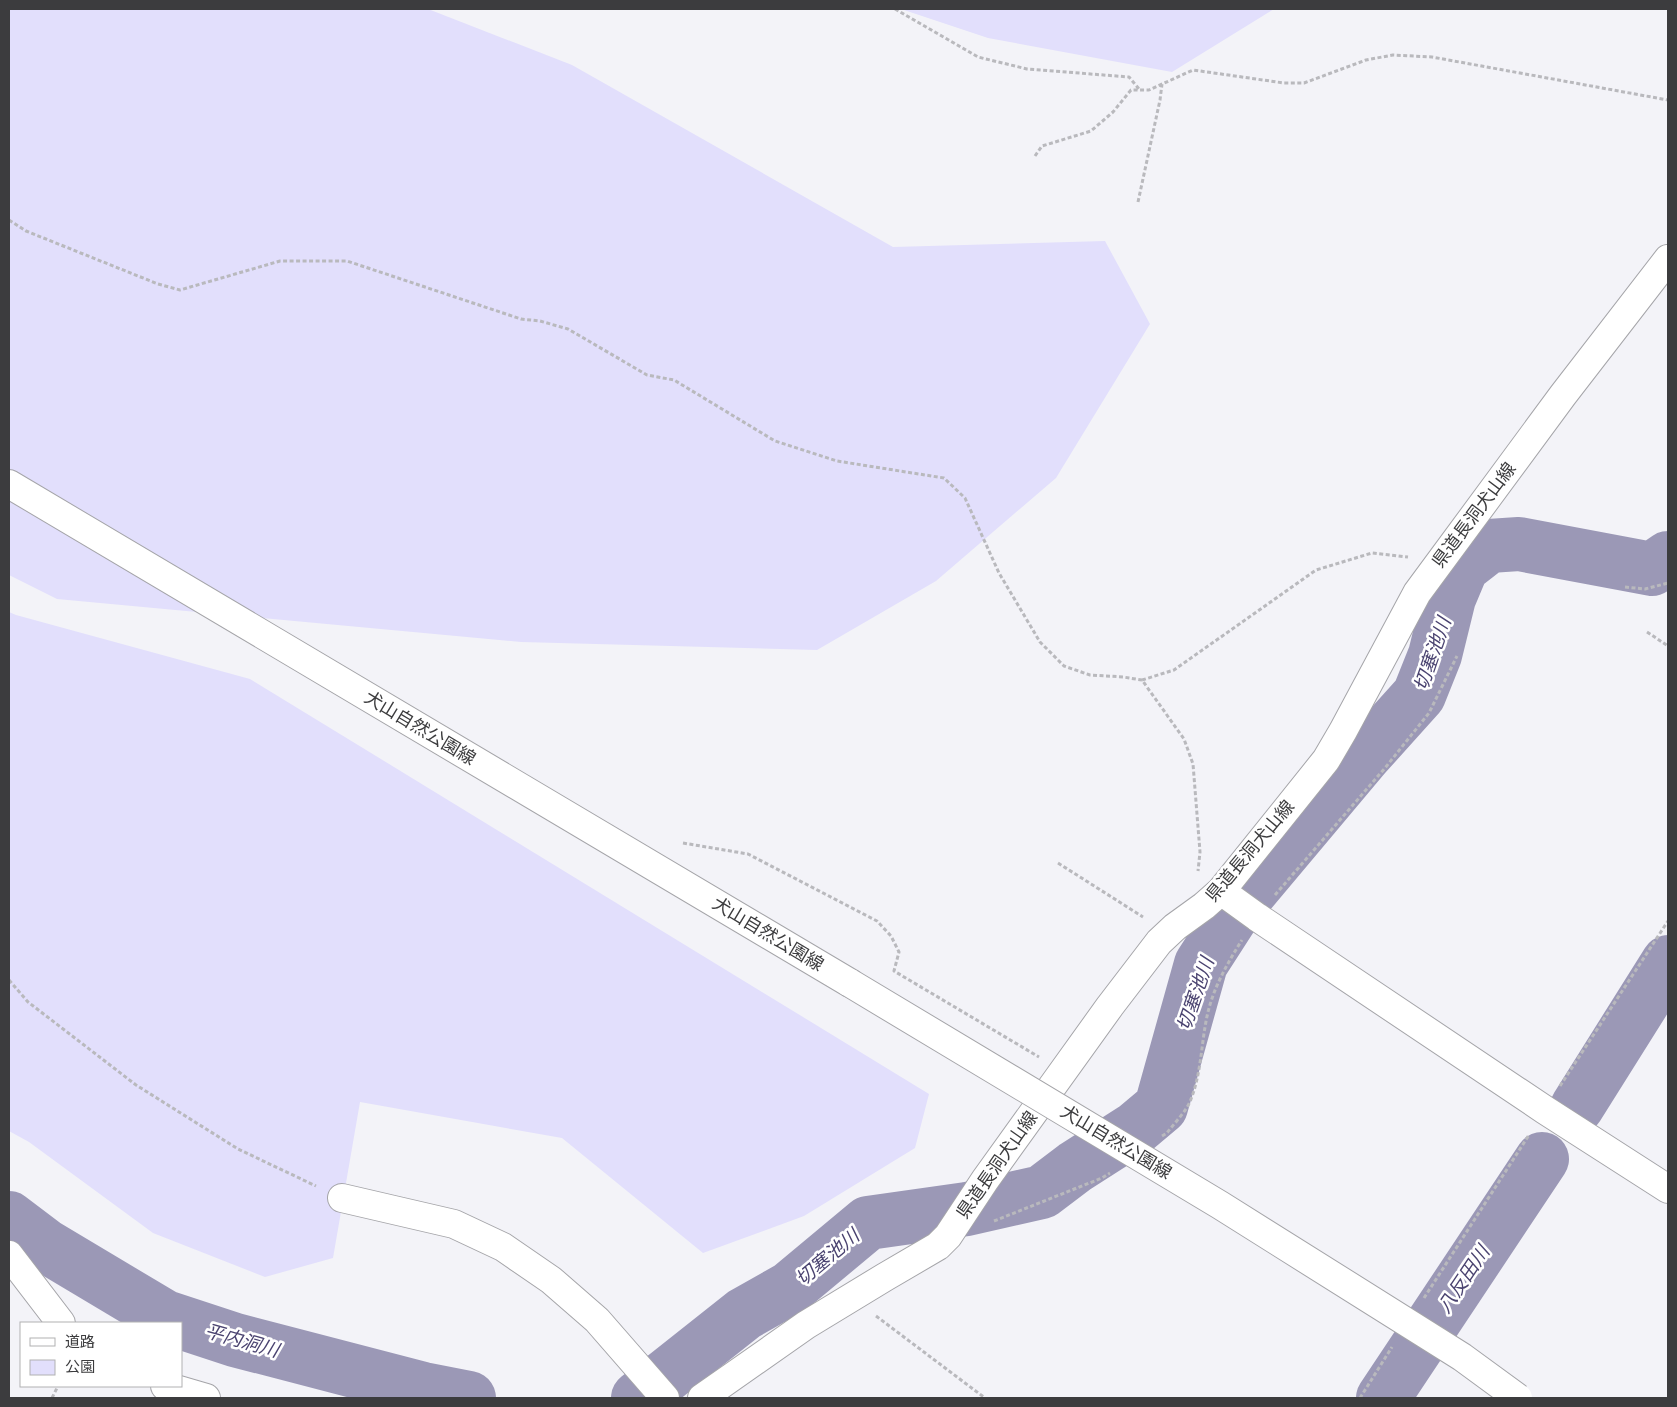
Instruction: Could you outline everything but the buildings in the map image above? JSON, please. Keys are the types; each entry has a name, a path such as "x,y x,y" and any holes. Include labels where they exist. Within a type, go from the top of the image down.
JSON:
{"main road":[{"name":"県道長洞犬山線","path":"702,1398 806,1325 938,1246 948,1236 985,1180 1110,1006 1159,942 1221,891 1326,760 1344,731 1408,607 1440,560 1563,395 1668,259"},
{"name":"犬山自然公園線","path":"9,484 1220,1205 1462,1357 1518,1398"},
{"path":"1221,891 1545,1110 1668,1189"},
{"path":"342,1198 454,1224 503,1247 551,1280 597,1320 665,1398"},
{"path":"9,1255 61,1322"},
{"path":"168,1387 206,1398"}],"path":[{"path":"896,9 978,57 1028,70 1129,77 1139,90"},
{"path":"1035,156 1042,146 1092,131 1113,112 1131,90 1149,90 1193,70 1284,83 1304,83 1366,60 1393,55 1432,57 1668,100"},
{"path":"1138,202 1162,84"},
{"path":"9,220 26,231 158,284 180,290 280,261 348,262 521,319 540,321 568,329 647,375 674,380 775,441 837,461 944,478 965,498 999,573 1040,642 1064,666 1090,675 1142,680 1174,670 1316,570 1372,552 1440,560"},
{"path":"1624,587 1645,589 1668,583"},
{"path":"1647,632 1668,646"},
{"path":"1159,1139 1167,1133 1191,1100 1201,1063 1208,1012 1216,988 1230,958 1257,917 1385,768 1429,713 1457,656"},
{"path":"1142,680 1184,739 1193,764 1200,852 1195,912"},
{"path":"683,843 748,854 877,921 891,936 899,952 894,971 1003,1034 1063,1072"},
{"path":"1058,863 1169,934"},
{"path":"1423,1299 1668,921"},
{"path":"9,980 28,1002 136,1085 238,1149 342,1198"},
{"path":"948,1236 969,1231 1102,1178 1110,1173"},
{"path":"850,1297 985,1398"},
{"path":"1360,1398 1397,1340"}],"green space":[{"path":"9,9 428,9 572,65 893,247 1105,241 1150,324 1056,478 936,581 817,650 521,642 57,599 9,575"},
{"path":"901,9 1274,9 1172,72 988,38"},
{"path":"9,612 250,679 929,1094 915,1148 804,1216 703,1253 562,1138 360,1102 333,1258 265,1277 153,1233 29,1142 9,1131"}],"waterway":[{"name":"切塞池川","path":"638,1398 744,1314 790,1288 868,1223 967,1209 1042,1192 1075,1167 1136,1128 1161,1107 1201,964 1239,905 1365,755 1419,695 1435,655 1449,598 1462,567 1489,546 1519,544 1652,569 1668,558"},
{"name":"八反田川","path":"1577,1107 1668,962"},
{"name":"八反田川","path":"1383,1398 1542,1159"},
{"name":"平内洞川","path":"9,1218 46,1246 165,1317 180,1322"},
{"name":"平内洞川","path":"182,1323 235,1340 423,1389 469,1398"}]}
